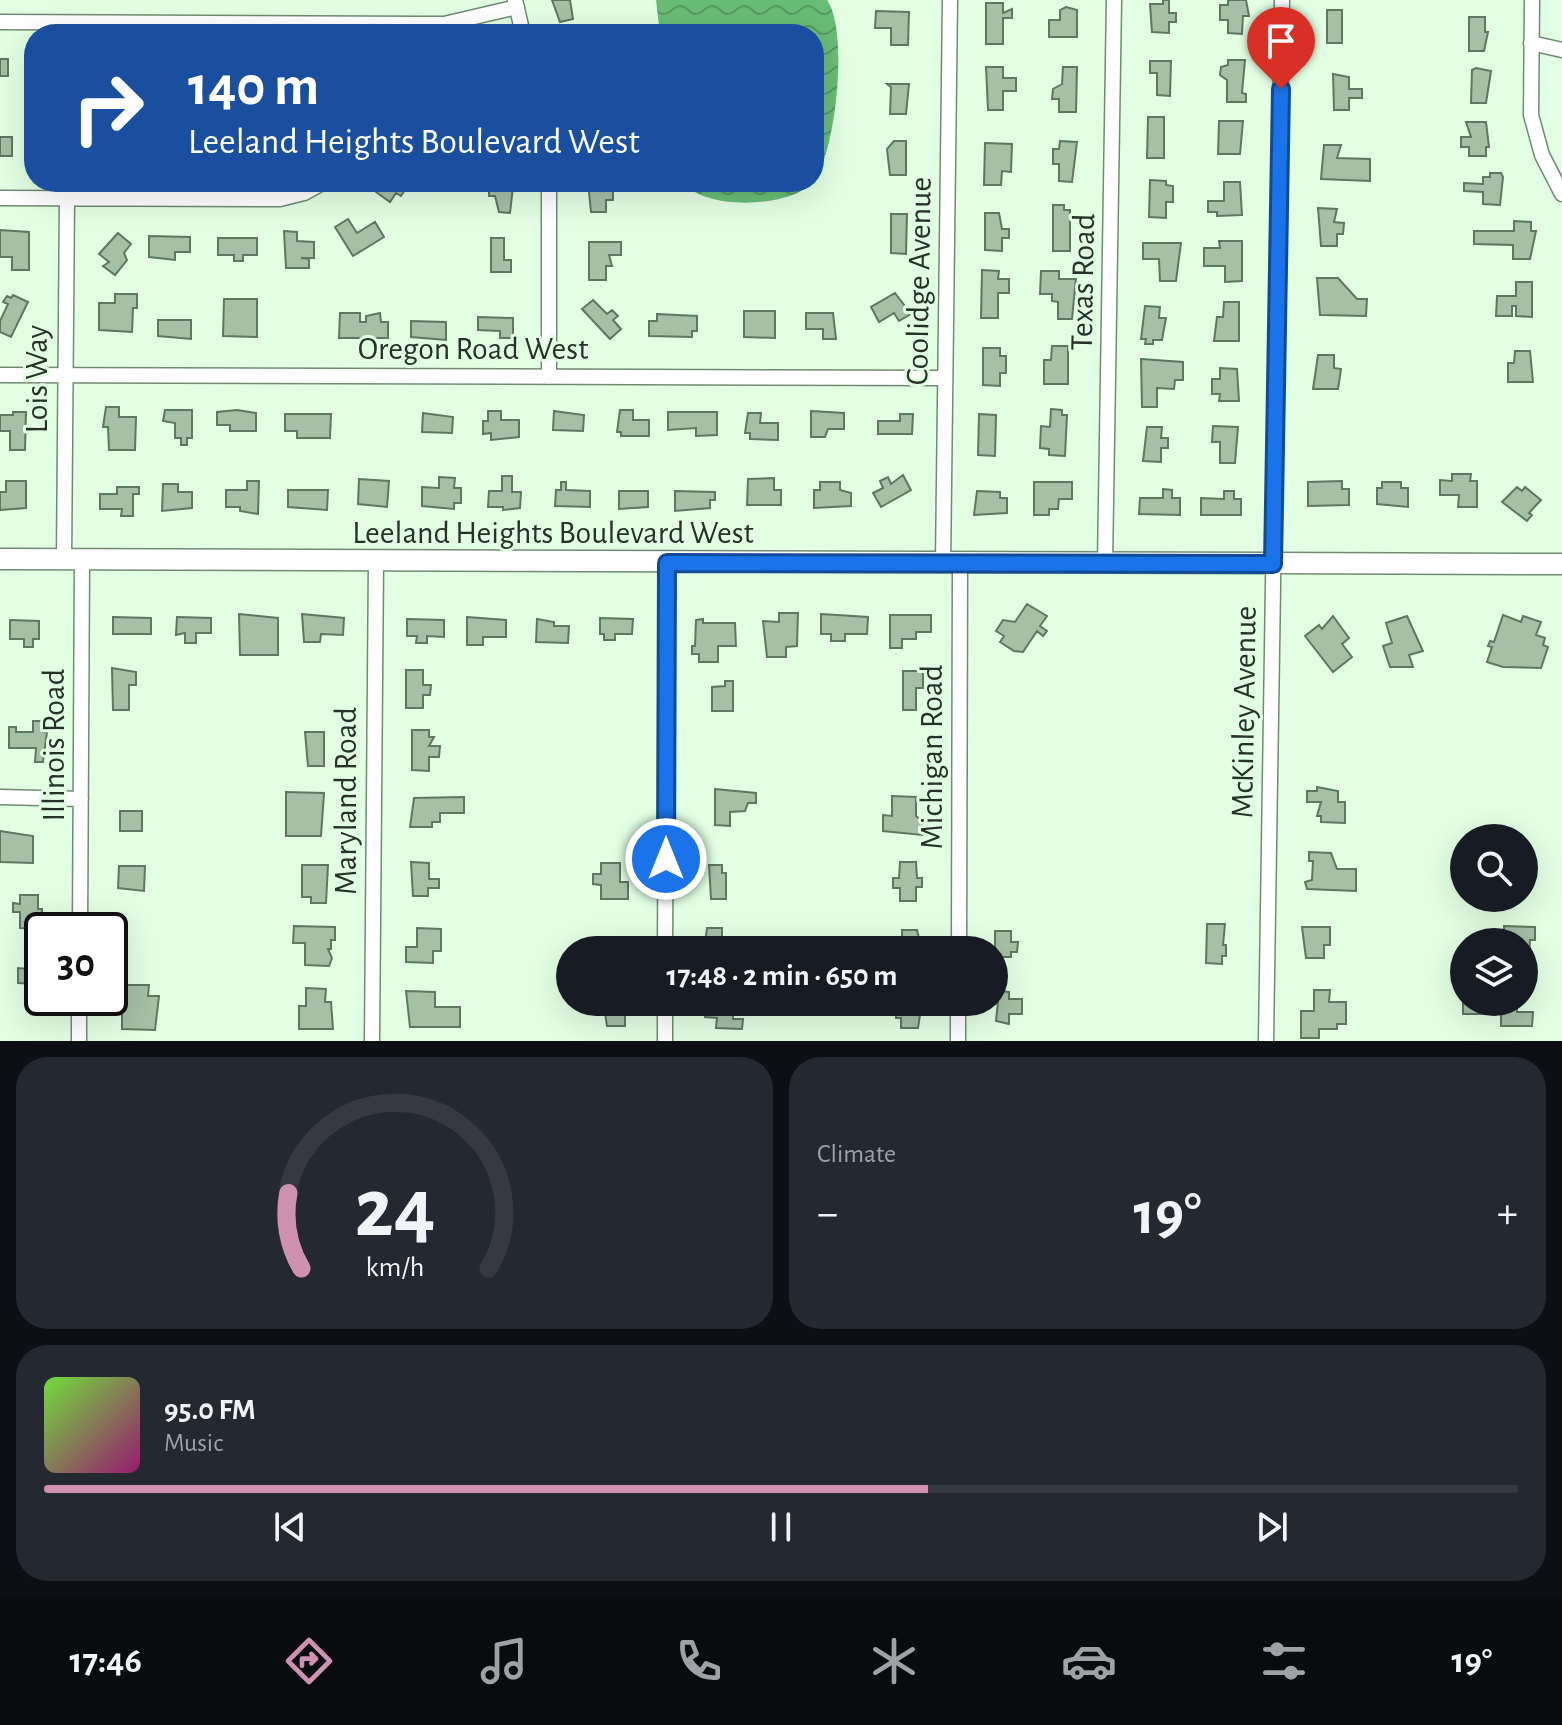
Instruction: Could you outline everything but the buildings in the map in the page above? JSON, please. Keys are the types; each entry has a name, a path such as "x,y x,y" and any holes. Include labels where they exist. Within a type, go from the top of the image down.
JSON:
{"main road":[{"name":"Leeland Heights Boulevard West","path":"0,559 1562,564"}],"street":[{"name":"Coolidge Avenue","path":"950,0 945,378 952,564"},
{"name":"Texas Road","path":"1105,564 1114,0"},
{"name":"McKinley Avenue","path":"1266,1041 1282,0"},
{"path":"1532,0 1530,93 1535,136 1562,194"},
{"path":"444,24 516,4 521,24"},
{"path":"0,22 102,24"},
{"path":"1531,43 1562,50"},
{"path":"0,198 280,199 306,192"},
{"path":"549,192 549,377"},
{"name":"Lois Way","path":"67,198 65,375 73,560"},
{"name":"Oregon Road West","path":"0,375 945,378"},
{"name":"Illinois Road","path":"73,560 81,799 80,912"},
{"name":"Maryland Road","path":"372,1041 376,561"},
{"path":"665,936 667,563"},
{"name":"Michigan Road","path":"952,564 959,936"},
{"path":"0,797 81,799"},
{"path":"79,1016 79,1041"},
{"path":"665,1016 665,1041"},
{"path":"958,1016 958,1041"}],"water":[{"path":"656,0 827,0 834,15 838,63 834,118 824,159 824,24 659,24"},
{"path":"696,192 799,192 748,203 709,198"}],"route":[{"path":"666,859 667,563 1273,564 1281,89"}]}
